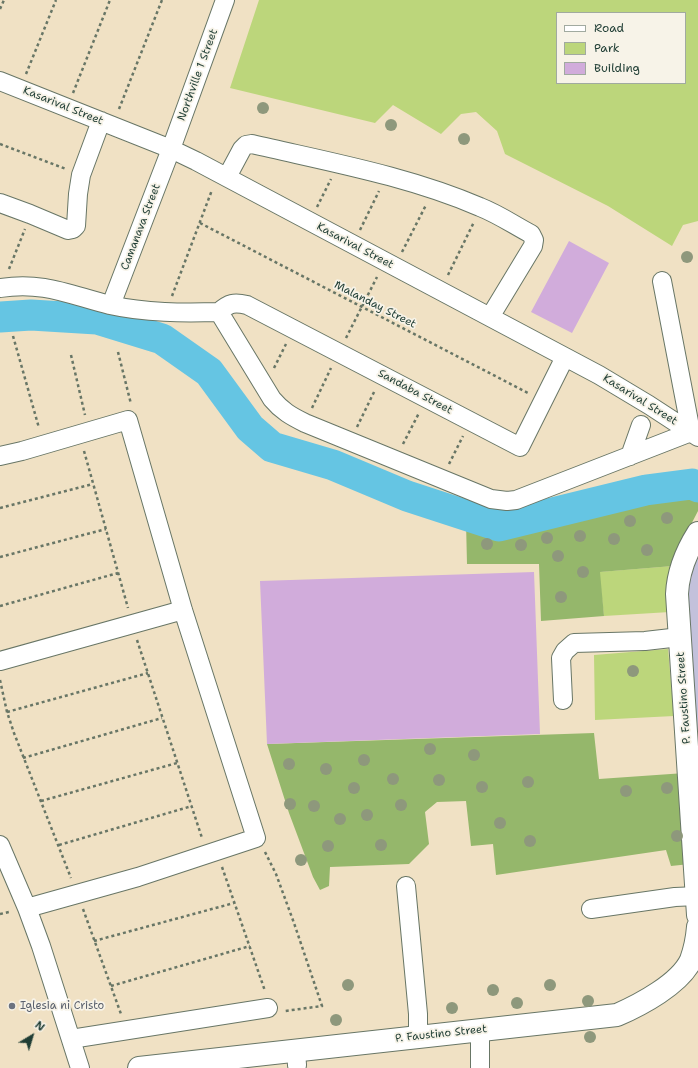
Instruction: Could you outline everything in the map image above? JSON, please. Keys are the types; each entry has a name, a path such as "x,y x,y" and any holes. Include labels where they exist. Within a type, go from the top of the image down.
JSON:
{"main road":[{"name":"P. Faustino Street","path":"698,533 682,567 678,580 680,637 698,902"},
{"name":"P. Faustino Street","path":"139,1068 297,1058 418,1036 617,1015 636,1006 660,991 682,975 694,962 698,927"}],"street":[{"name":"Northville 1 Street","path":"171,150 225,0"},
{"name":"Kasarival Street","path":"0,81 107,123 171,150 223,175 389,265 565,357 623,389 695,434"},
{"path":"0,202 68,230 73,229 76,226 81,176 107,123"},
{"path":"223,175 242,149 246,145 252,144 386,176 434,190 481,207 531,234 534,240 533,246 490,317"},
{"name":"Camanava Street","path":"111,305 171,150"},
{"path":"1,288 24,286 41,287 59,290 111,305 166,313 219,312 272,400 279,408 290,416 491,499 507,501 516,500 630,456 695,434 662,281"},
{"name":"Sandaba Street","path":"219,312 232,303 247,305 520,448 565,357"},
{"path":"0,456 128,420 183,610 256,838 138,877 27,908"},
{"path":"630,456 641,425"},
{"path":"0,661 183,610"},
{"path":"563,700 561,658 565,651 574,643 645,641 680,637"},
{"path":"0,845 27,908 72,1039 80,1068"},
{"path":"406,886 418,1014 418,1036"},
{"path":"591,908 675,897 698,902"},
{"path":"72,1039 268,1008"},
{"path":"480,1030 480,1068"}],"path":[{"path":"0,9 4,0"},
{"path":"20,89 56,0"},
{"path":"68,108 110,0"},
{"path":"107,123 162,0"},
{"path":"0,144 81,176"},
{"path":"309,222 338,164"},
{"path":"166,313 200,223 223,175"},
{"path":"353,245 386,176"},
{"path":"305,423 362,307 434,190"},
{"path":"440,291 481,207"},
{"path":"1,288 30,214"},
{"name":"Malanday Street","path":"200,223 543,401"},
{"path":"264,386 294,329"},
{"path":"13,336 43,445"},
{"path":"118,352 132,404 132,410 128,420"},
{"path":"71,355 93,484 132,624 192,806 234,903 264,987 268,1008 280,1012 322,1006 276,874 269,858 256,838"},
{"path":"350,441 382,375"},
{"path":"395,460 426,398"},
{"path":"441,479 470,422"},
{"path":"0,508 93,484"},
{"path":"0,557 106,529"},
{"path":"0,606 118,573"},
{"path":"7,712 148,673"},
{"path":"0,680 7,712 23,758 59,845 126,1030"},
{"path":"23,758 162,718"},
{"path":"41,801 177,763"},
{"path":"59,845 192,806"},
{"path":"94,940 234,903"},
{"path":"111,986 250,946"}],"shaded area":[{"path":"698,548 698,783 684,597"}],"green space":[{"path":"259,0 698,0 698,221 683,225 672,246 608,206 505,154 497,131 476,112 461,114 441,134 393,105 375,123 230,88"},
{"path":"690,493 698,497 698,511 683,540 673,566 600,572 604,616 541,621 539,564 467,564 466,522 500,533 646,496"},
{"path":"673,566 670,612 604,616 599,572"},
{"path":"668,649 674,716 595,720 594,655"},
{"path":"594,733 599,779 685,773 690,864 671,866 666,850 496,875 493,844 471,846 466,801 437,802 425,812 429,844 409,864 330,867 329,886 320,890 313,877 289,813 267,744"}],"building":[{"path":"569,241 609,263 572,333 531,312"},
{"path":"534,572 540,734 267,744 260,581"}],"waterway":[{"path":"0,317 31,315 97,319 162,339 209,372 250,428 272,447 333,465 407,496 499,526 646,490 692,484 698,487"}],"place":[{"name":"Iglesia ni Cristo","path":"12,1006"}]}
